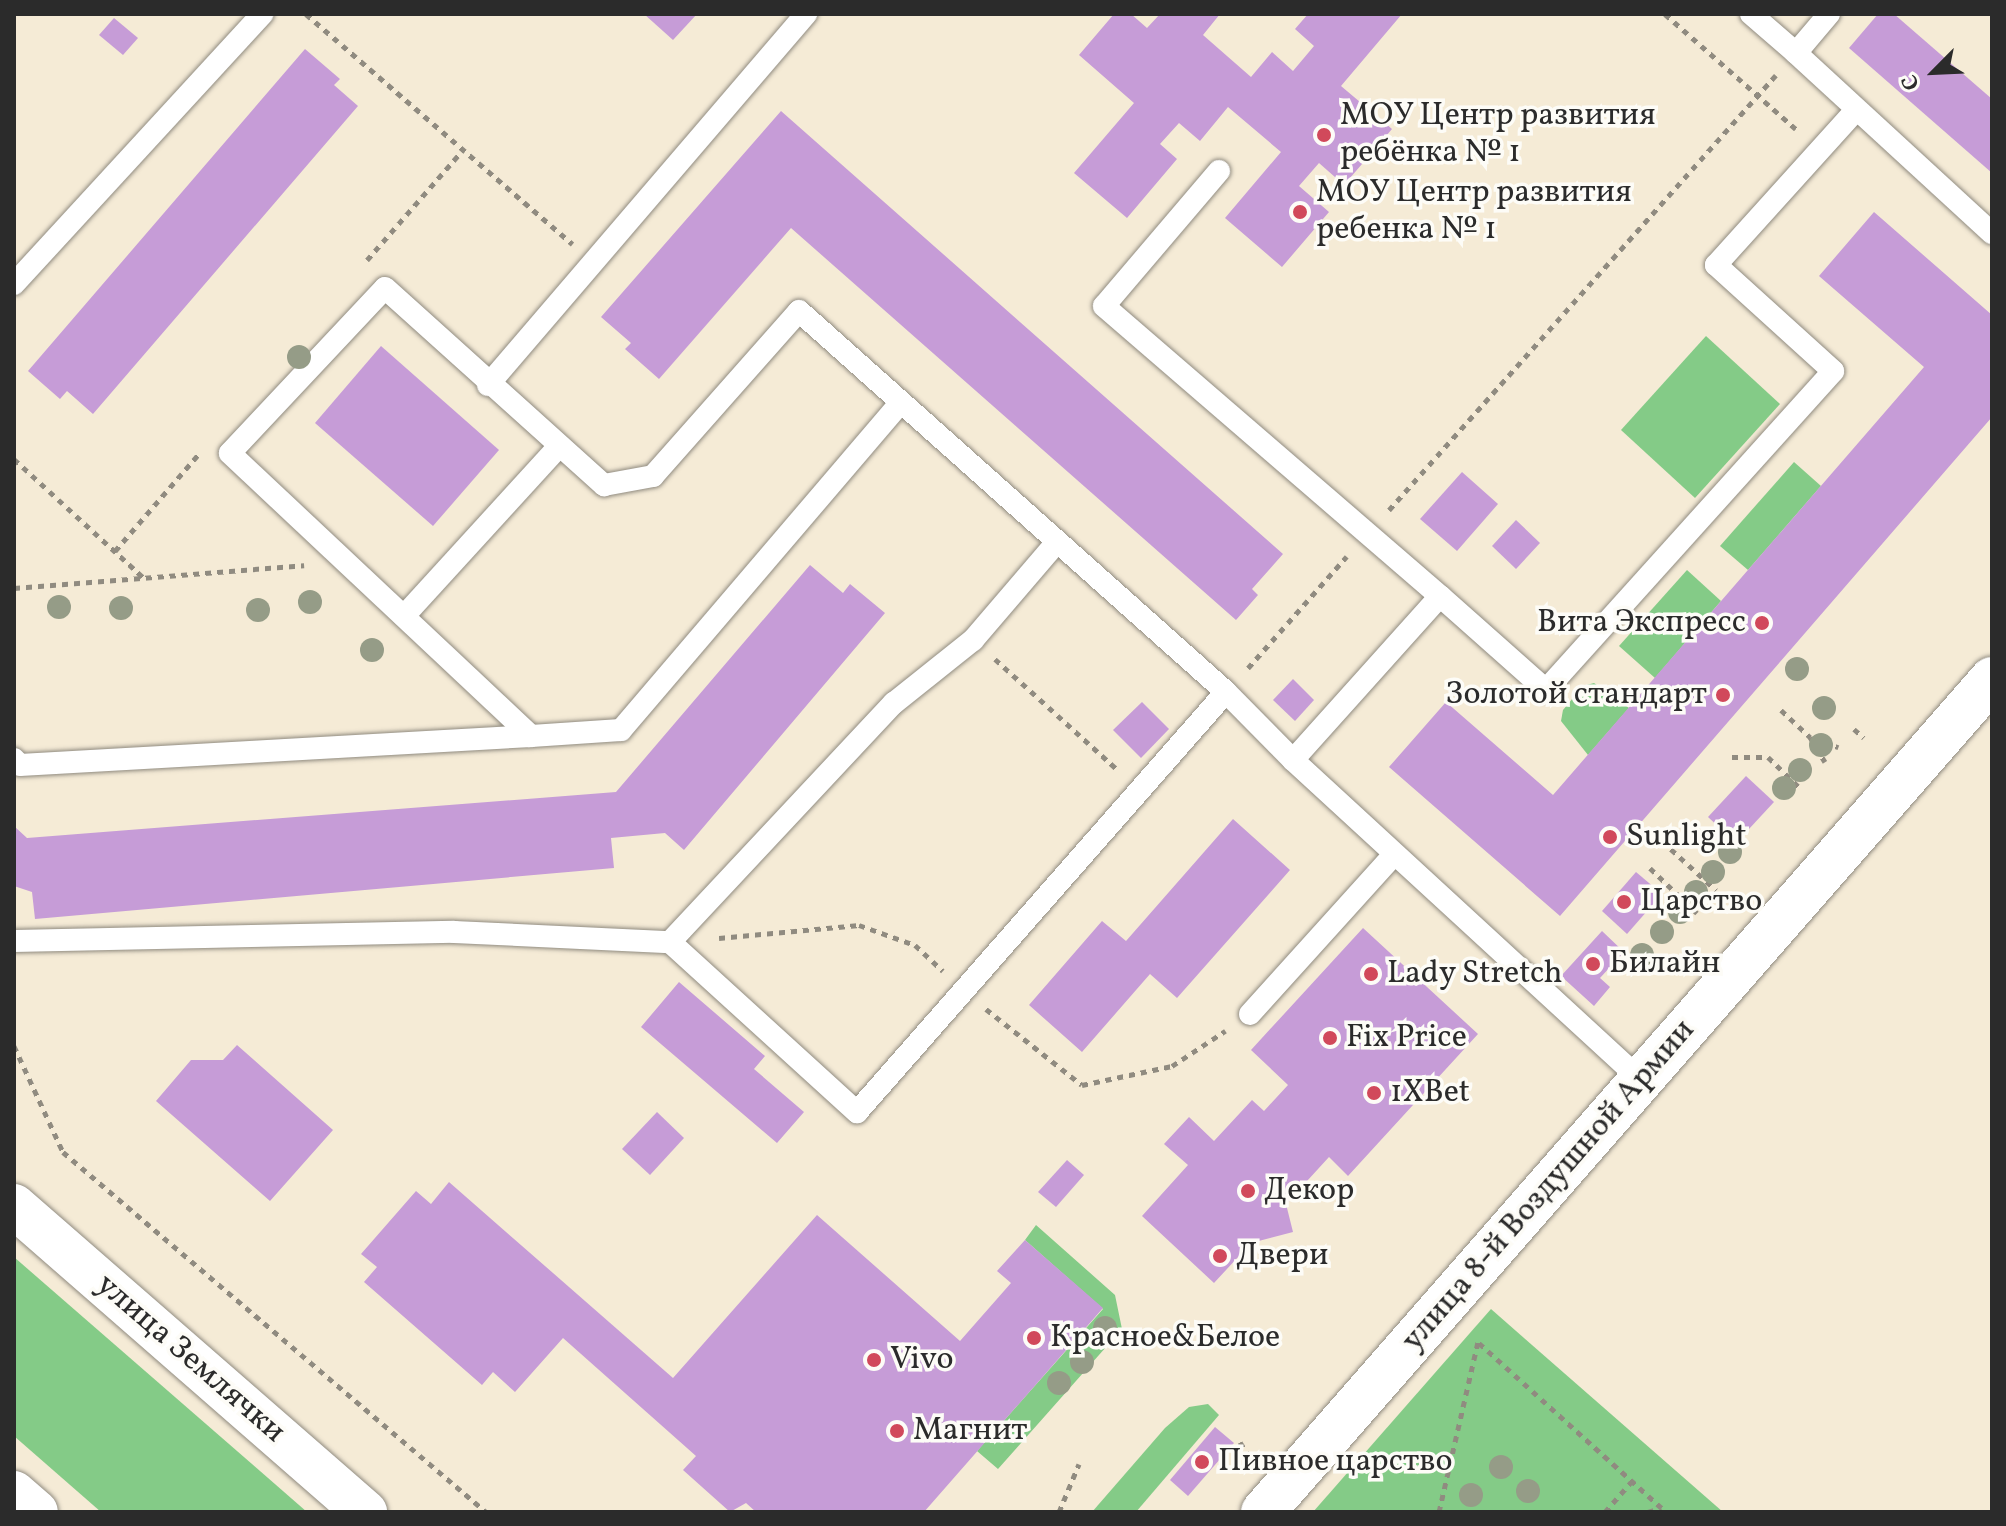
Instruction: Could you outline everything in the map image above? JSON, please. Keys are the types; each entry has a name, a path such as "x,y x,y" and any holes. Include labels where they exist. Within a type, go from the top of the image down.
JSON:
{"main road":[{"name":"улица 8-й Воздушной Армии","path":"1263,1512 1992,679"},
{"name":"улица Землячки","path":"14,1206 365,1512"},
{"path":"14,1493 36,1512"}],"lane":[{"path":"14,284 262,14"},
{"path":"488,385 806,14"},
{"path":"1751,14 1992,233"},
{"path":"1796,53 1829,14"},
{"path":"1219,171 1104,306 1546,690 1833,371 1716,265 1856,110"},
{"path":"531,736 230,453 385,288 488,385 604,485 653,476 799,311 1226,692 1393,856 1641,1080"},
{"path":"14,759 20,765 621,730 901,402"},
{"path":"404,616 559,446"},
{"path":"670,942 894,703 973,640 1057,542"},
{"path":"1293,760 1440,596"},
{"path":"14,941 454,932 670,942 857,1112 1226,692"},
{"path":"1250,1014 1393,856"}],"path":[{"path":"306,14 592,262"},
{"path":"1665,14 1819,150"},
{"path":"1226,692 1796,53"},
{"path":"14,459 145,578"},
{"path":"14,588 345,561"},
{"path":"973,640 1140,789"},
{"path":"1781,710 1810,737 1825,762"},
{"path":"1854,729 1864,738"},
{"path":"1810,737 1838,747"},
{"path":"1732,757 1768,757 1802,790"},
{"path":"1662,841 1716,890"},
{"path":"1650,868 1697,913"},
{"path":"670,942 859,925 915,945 963,990 1082,1085 1172,1066 1250,1014"},
{"path":"14,1046 63,1152 486,1512"},
{"path":"1439,1311 1479,1343 1664,1510"},
{"path":"1439,1512 1479,1343"},
{"path":"1059,1512 1079,1464"},
{"path":"1605,1512 1631,1482"},
{"path":"1648,1512 1664,1510"}],"green space":[{"path":"1706,336 1780,404 1695,498 1621,430"},
{"path":"1794,462 1821,486 1748,570 1720,546"},
{"path":"1687,570 1721,601 1655,678 1619,646"},
{"path":"1594,683 1629,708 1588,755 1561,721 1563,710 1583,686"},
{"path":"1036,1225 1115,1295 1122,1329 998,1469 977,1451 1103,1309 1025,1240"},
{"path":"14,1257 307,1512 101,1512 14,1436"},
{"path":"1491,1309 1723,1512 1313,1512"},
{"path":"1208,1404 1219,1415 1136,1512 1092,1512 1165,1428 1189,1407"}],"building":[{"path":"644,14 697,14 673,40"},
{"name":"МОУ Центр развития ребёнка № 1","path":"1114,14 1131,14 1147,28 1160,14 1220,14 1203,35 1251,77 1272,52 1293,71 1314,46 1295,29 1308,14 1402,14 1341,86 1392,129 1344,185 1319,163 1299,186 1329,212 1282,267 1225,218 1281,152 1228,107 1200,141 1179,123 1160,144 1177,159 1127,218 1074,173 1134,103 1079,55"},
{"path":"1878,14 1894,14 1992,99 1992,173 1849,48"},
{"path":"114,18 138,38 123,55 99,35"},
{"path":"305,49 340,79 334,85 358,106 93,414 67,391 60,399 28,371"},
{"path":"781,111 1283,554 1252,589 1258,595 1236,620 791,228 659,379 625,349 631,343 601,317"},
{"path":"1874,212 1992,315 1992,417 1560,916 1389,767 1446,702 1553,795 1924,367 1819,276"},
{"path":"381,346 499,450 433,526 315,423"},
{"path":"1462,472 1498,504 1457,551 1420,519"},
{"path":"1516,520 1540,543 1516,569 1492,546"},
{"path":"810,565 843,593 850,584 885,613 684,850 665,833 611,838 614,868 35,919 32,892 14,886 14,826 27,838 616,792"},
{"path":"1293,679 1314,700 1295,721 1273,700"},
{"path":"1142,702 1169,729 1141,758 1113,730"},
{"path":"1746,776 1774,802 1736,843 1708,817"},
{"path":"1233,819 1290,870 1177,998 1150,974 1082,1052 1029,1005 1102,921 1126,941"},
{"path":"1636,872 1662,894 1627,934 1602,911"},
{"path":"1363,928 1478,1034 1348,1176 1329,1157 1286,1204 1293,1232 1251,1243 1214,1283 1142,1216 1188,1165 1164,1144 1189,1117 1214,1141 1252,1100 1264,1111 1288,1085 1251,1050"},
{"name":"Билайн","path":"1602,931 1624,952 1600,978 1610,987 1594,1006 1561,976"},
{"path":"679,982 765,1056 754,1069 804,1112 777,1143 641,1027"},
{"path":"237,1045 333,1130 270,1201 156,1101 191,1060 223,1060"},
{"path":"657,1112 684,1138 650,1175 622,1149"},
{"path":"1067,1160 1084,1175 1056,1207 1038,1192"},
{"name":"Vivo","path":"449,1182 673,1378 817,1215 960,1341 1011,1283 997,1271 1025,1240 1103,1308 924,1512 756,1512 746,1503 730,1512 683,1470 696,1456 563,1338 515,1392 493,1372 482,1385 364,1282 377,1267 361,1254 416,1191 431,1204"},
{"name":"Пивное царство","path":"1215,1427 1234,1443 1188,1496 1170,1480"}],"place":[{"name":"МОУ Центр развития ребёнка № 1","path":"1324,135"},
{"name":"МОУ Центр развития ребенка № 1","path":"1300,212"},
{"name":"Вита Экспресс","path":"1762,623"},
{"name":"Золотой стандарт","path":"1723,695"},
{"name":"Sunlight","path":"1610,837"},
{"name":"Царство","path":"1624,902"},
{"name":"Билайн","path":"1593,964"},
{"name":"Lady Stretch","path":"1371,974"},
{"name":"Fix Price","path":"1330,1038"},
{"name":"1XBet","path":"1374,1093"},
{"name":"Декор","path":"1248,1191"},
{"name":"Двери","path":"1220,1256"},
{"name":"Красное&Белое","path":"1034,1338"},
{"name":"Vivo","path":"874,1360"},
{"name":"Магнит","path":"897,1431"},
{"name":"Пивное царство","path":"1202,1462"}]}
